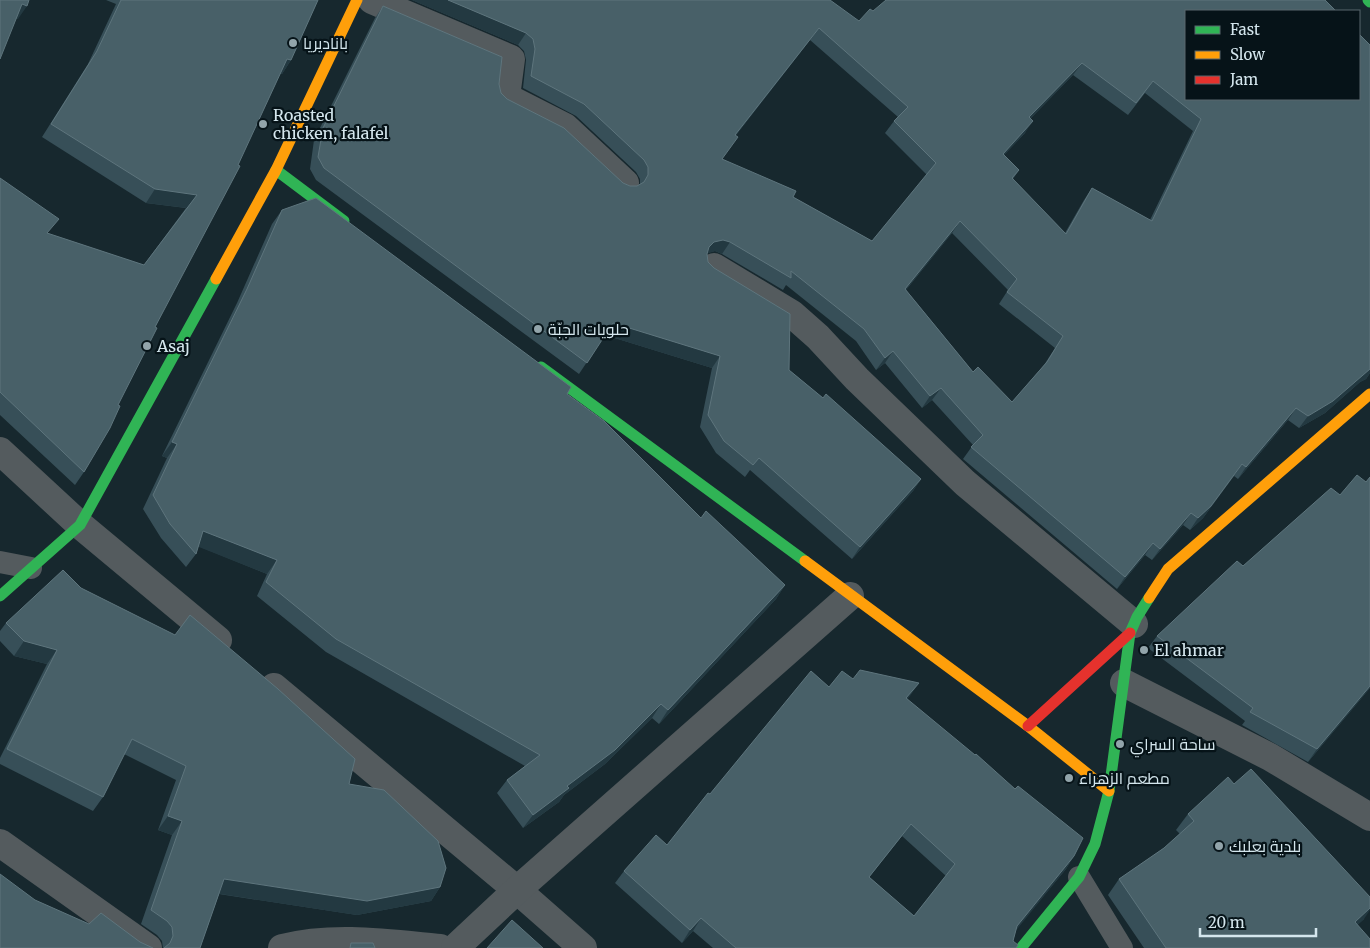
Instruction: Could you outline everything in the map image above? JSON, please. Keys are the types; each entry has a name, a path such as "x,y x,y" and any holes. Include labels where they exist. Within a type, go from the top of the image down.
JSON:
{"main road":[{"path":"0,596 80,525 276,170 357,0"},
{"path":"276,170 356,229"},
{"path":"531,360 1028,726 1109,791"},
{"path":"1021,948 1080,878 1095,844 1109,791 1132,628 1137,617 1168,570 1370,394"},
{"path":"1028,726 1132,628"}],"street":[{"path":"372,0 512,59 506,97 565,127 625,182"},
{"path":"714,267 792,314 818,336 858,379 965,483 1132,628"},
{"path":"0,451 80,525 233,653"},
{"path":"455,948 517,890 850,596"},
{"path":"256,672 584,948"},
{"path":"1124,683 1270,757 1370,817"},
{"path":"0,843 148,948"},
{"path":"282,948 297,944 342,940 440,948"}],"lane":[{"path":"0,562 31,568"},
{"path":"1080,878 1122,948"}],"building":[{"path":"0,0 29,0 27,6 22,4 0,59"},
{"path":"121,0 318,0 291,60 287,59 238,165 240,166 155,327 157,328 118,405 120,406 110,428 84,472 0,392 0,178 59,219 47,233 144,265 197,195 155,189 51,124 97,51"},
{"path":"448,0 830,0 859,21 870,9 873,11 886,0 1325,0 1335,10 1185,10 1185,100 1360,100 1360,35 1370,45 1370,369 1333,401 1308,416 1296,408 1246,467 1242,464 1211,506 1198,518 1191,513 1160,549 1153,543 1125,577 971,447 983,435 941,388 930,396 893,351 885,358 864,329 791,271 791,278 730,242 723,240 714,242 709,247 707,254 708,262 714,268 790,314 789,370 823,398 826,394 921,479 860,547 759,458 753,465 724,441 708,415 720,356 613,323 587,363 324,168 318,157 323,128 383,6 502,57 499,84 501,93 507,99 564,128 623,183 637,186 644,182 648,175 648,167 644,160 584,104 531,76 535,49 533,39 526,33","holes":["819,28 908,107 894,121 936,163 872,241 793,197 796,191 722,159 738,137 735,135","1082,63 1136,103 1153,81 1201,119 1152,221 1092,188 1066,234 1012,178 1019,170 1003,154 1033,121 1029,117","960,221 1017,279 1007,292 1063,336 1047,362 1012,402 978,367 973,372 905,289"]},
{"path":"316,198 571,387 567,394 604,421 701,518 706,511 785,585 668,710 661,704 615,750 567,786 569,788 533,815 507,780 540,755 336,639 266,582 277,560 203,531 196,554 170,524 153,495 177,444 172,442 247,289 282,210"},
{"path":"1357,475 1366,482 1370,477 1370,686 1317,749 1250,712 1253,708 1157,636 1237,561 1243,566 1331,488 1340,495"},
{"path":"63,570 81,588 175,635 190,615 278,689 355,759 349,784 384,790 438,841 446,868 440,887 367,901 224,879 200,948 164,948 170,943 173,936 172,927 167,921 151,910 182,821 168,816 186,766 132,739 103,797 7,749 57,650 24,641 6,623"},
{"path":"860,670 919,683 906,698 976,754 1015,789 1018,786 1083,838 1074,856 1017,926 1013,941 1018,945 1016,948 736,948 701,918 690,930 624,871 656,835 667,845 708,793 710,794 811,671 829,687 842,671 853,679","holes":["911,824 955,864 914,916 869,877"]},
{"path":"1251,769 1370,897 1370,908 1355,922 1370,939 1370,948 1166,948 1119,879 1164,848 1194,821 1188,814 1228,777 1234,784"},
{"path":"0,874 35,900 89,924 101,913 140,942 153,948 0,948"},
{"path":"512,920 543,948 487,948"},
{"path":"351,943 373,943 375,948 350,948"}],"traffic: fast":[{"path":"276,170 344,221"},
{"path":"0,596 80,525 216,279"},
{"path":"541,367 805,561"},
{"path":"1021,948 1079,877 1095,844 1109,791 1130,633 1149,598"}],"traffic: slow":[{"path":"216,279 276,170 357,0"},
{"path":"1149,598 1168,569 1370,394"},
{"path":"805,561 1028,726 1109,791"}],"traffic: jam":[{"path":"1028,726 1130,633"}],"place":[{"name":"باناديريا","path":"293,43"},
{"name":"Roasted chicken, falafel","path":"263,124"},
{"name":"حلويات الجبّة","path":"538,329"},
{"name":"Asaj","path":"147,346"},
{"name":"El ahmar","path":"1144,650"},
{"name":"ساحة السراي","path":"1120,744"},
{"name":"مطعم الزهراء","path":"1069,778"},
{"name":"بلدية بعلبك","path":"1219,846"}]}
